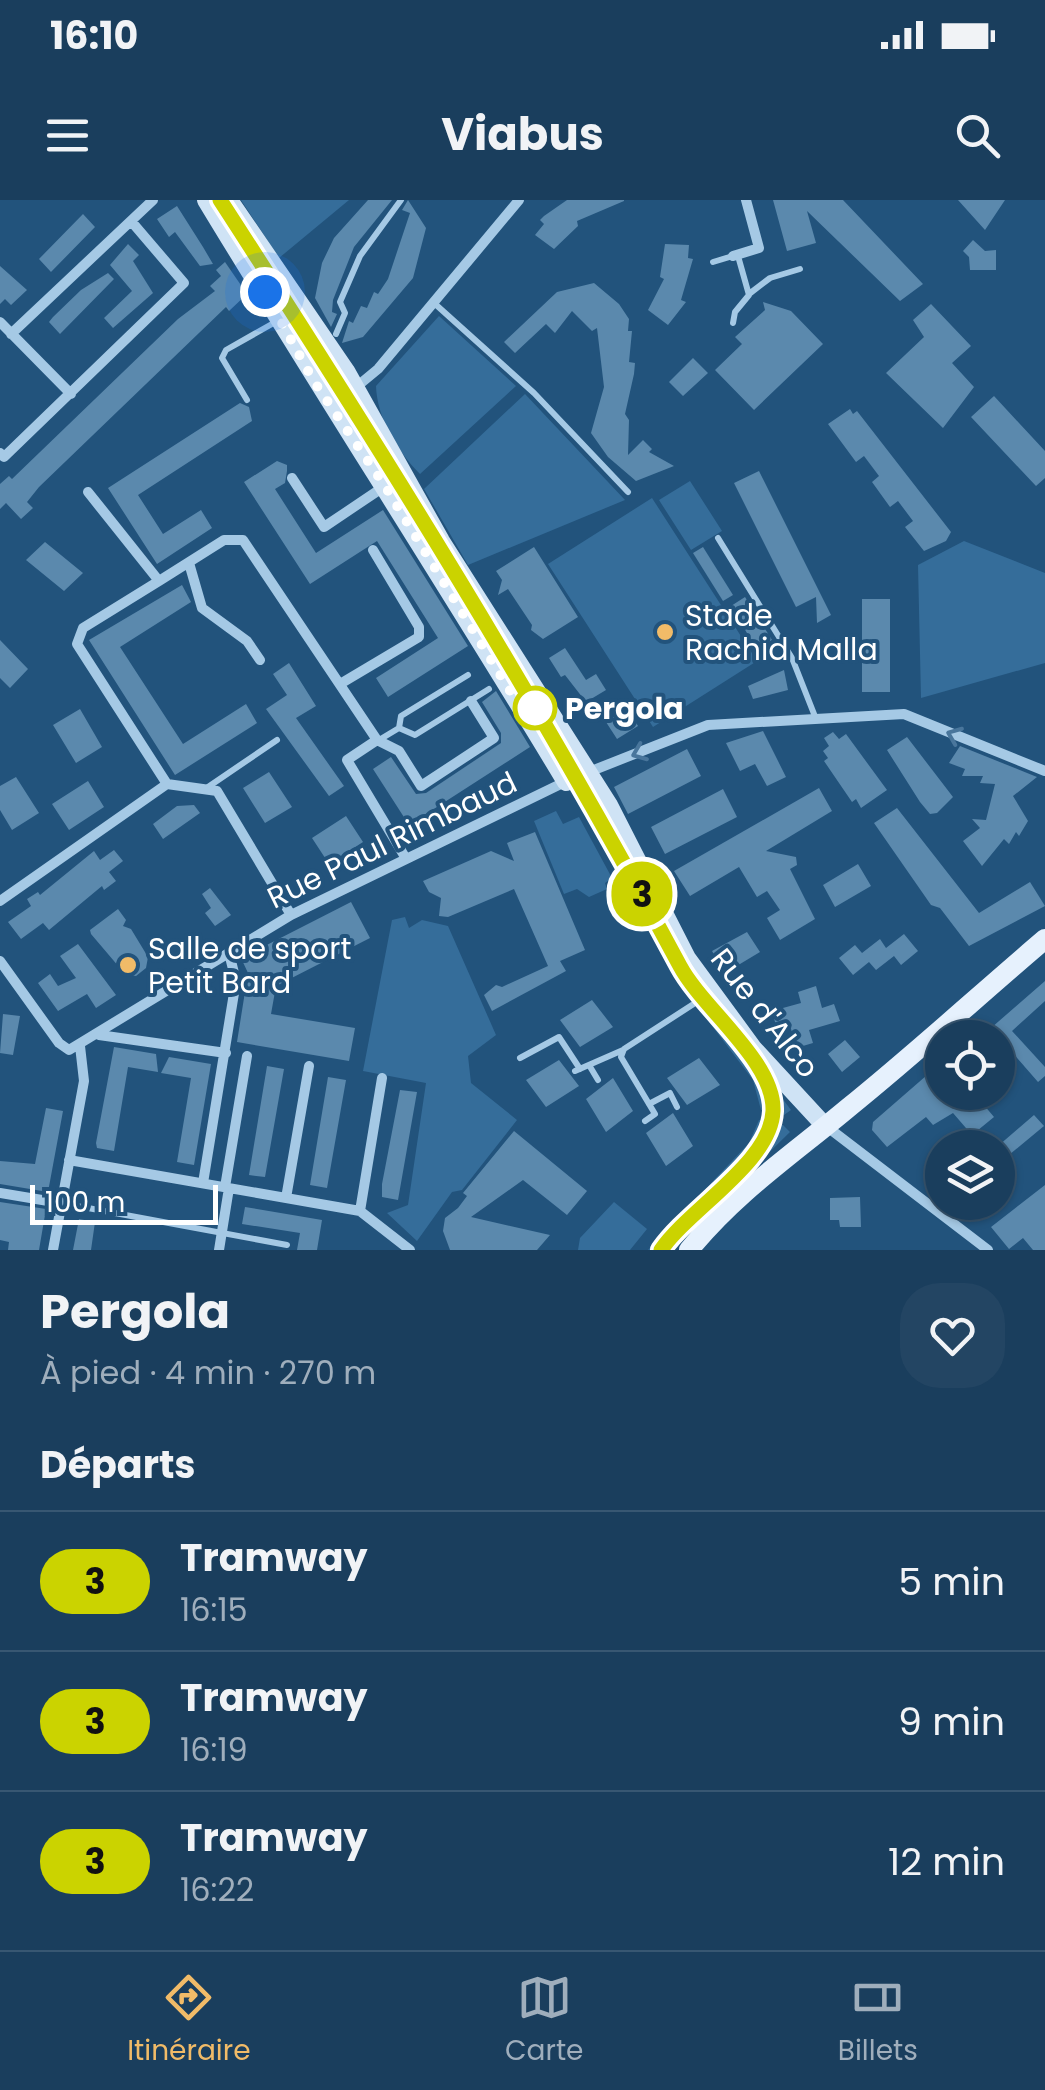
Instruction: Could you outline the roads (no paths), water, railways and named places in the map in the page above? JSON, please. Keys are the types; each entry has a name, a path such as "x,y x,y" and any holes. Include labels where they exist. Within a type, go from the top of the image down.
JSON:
{"main road":[{"path":"689,1250 722,1211 1045,939"}],"street":[{"path":"134,200 142,211"},
{"path":"11,334 153,200"},
{"path":"206,200 280,320 326,408 385,486 566,782"},
{"name":"Rue d'Alco","path":"229,200 355,388 440,542 588,772 710,993 800,1102 825,1126 988,1250"},
{"path":"326,408 378,370 519,200"},
{"path":"735,255 759,248 746,200"},
{"path":"0,453 4,457 184,283 131,221"},
{"path":"0,322 71,394"},
{"path":"292,478 324,527 385,486"},
{"path":"88,492 159,581"},
{"path":"292,915 217,791 167,784 78,644 83,628 224,540 243,540 378,740 399,752 420,786 494,738 471,700"},
{"path":"340,684 419,636 419,627 373,550"},
{"path":"189,563 202,608 247,641 260,660"},
{"name":"Rue Paul Rimbaud","path":"74,1048 292,915 405,857 588,772 708,725 904,714 1045,771"},
{"path":"378,740 348,760 405,857"},
{"path":"0,901 167,784"},
{"path":"203,1184 236,981 228,953"},
{"path":"0,960 59,1043 74,1048 84,1080 53,1250"},
{"path":"99,1035 226,1053"},
{"path":"219,1250 248,1056"},
{"path":"286,1198 309,1066"},
{"path":"360,1211 382,1078"},
{"path":"69,1160 360,1211 410,1250"},
{"path":"0,1192 60,1203"}],"lane":[{"path":"336,334 346,313 340,302 360,256 402,200"},
{"path":"713,262 735,255 749,294"},
{"path":"734,322 735,312 749,294 770,278 800,270"},
{"path":"433,302 534,393 628,492"},
{"path":"247,400 222,358 226,350 280,320"},
{"path":"718,538 792,658 816,719"},
{"path":"399,728 400,716 468,675"},
{"path":"399,728 414,735 489,689"},
{"path":"378,740 399,728"},
{"path":"208,787 277,740"},
{"path":"520,1058 559,1038 578,1070 624,1049 710,993"},
{"path":"624,1049 621,1057 655,1114 646,1120"},
{"path":"589,1065 598,1080"},
{"path":"649,1104 670,1092 677,1107"},
{"path":"60,1203 287,1245"}],"tram line":[{"path":"220,200 458,578 680,966 751,1055 771,1092 773,1111 759,1149 661,1250"},
{"name":"3","path":"220,200 317,350 578,776 685,975 763,1073 773,1110 762,1144 661,1250"}],"place":[{"name":"Stade Rachid Malla","path":"665,632"},
{"name":"Pergola","path":"535,708"},
{"name":"Salle de sport Petit Bard","path":"128,965"}]}
